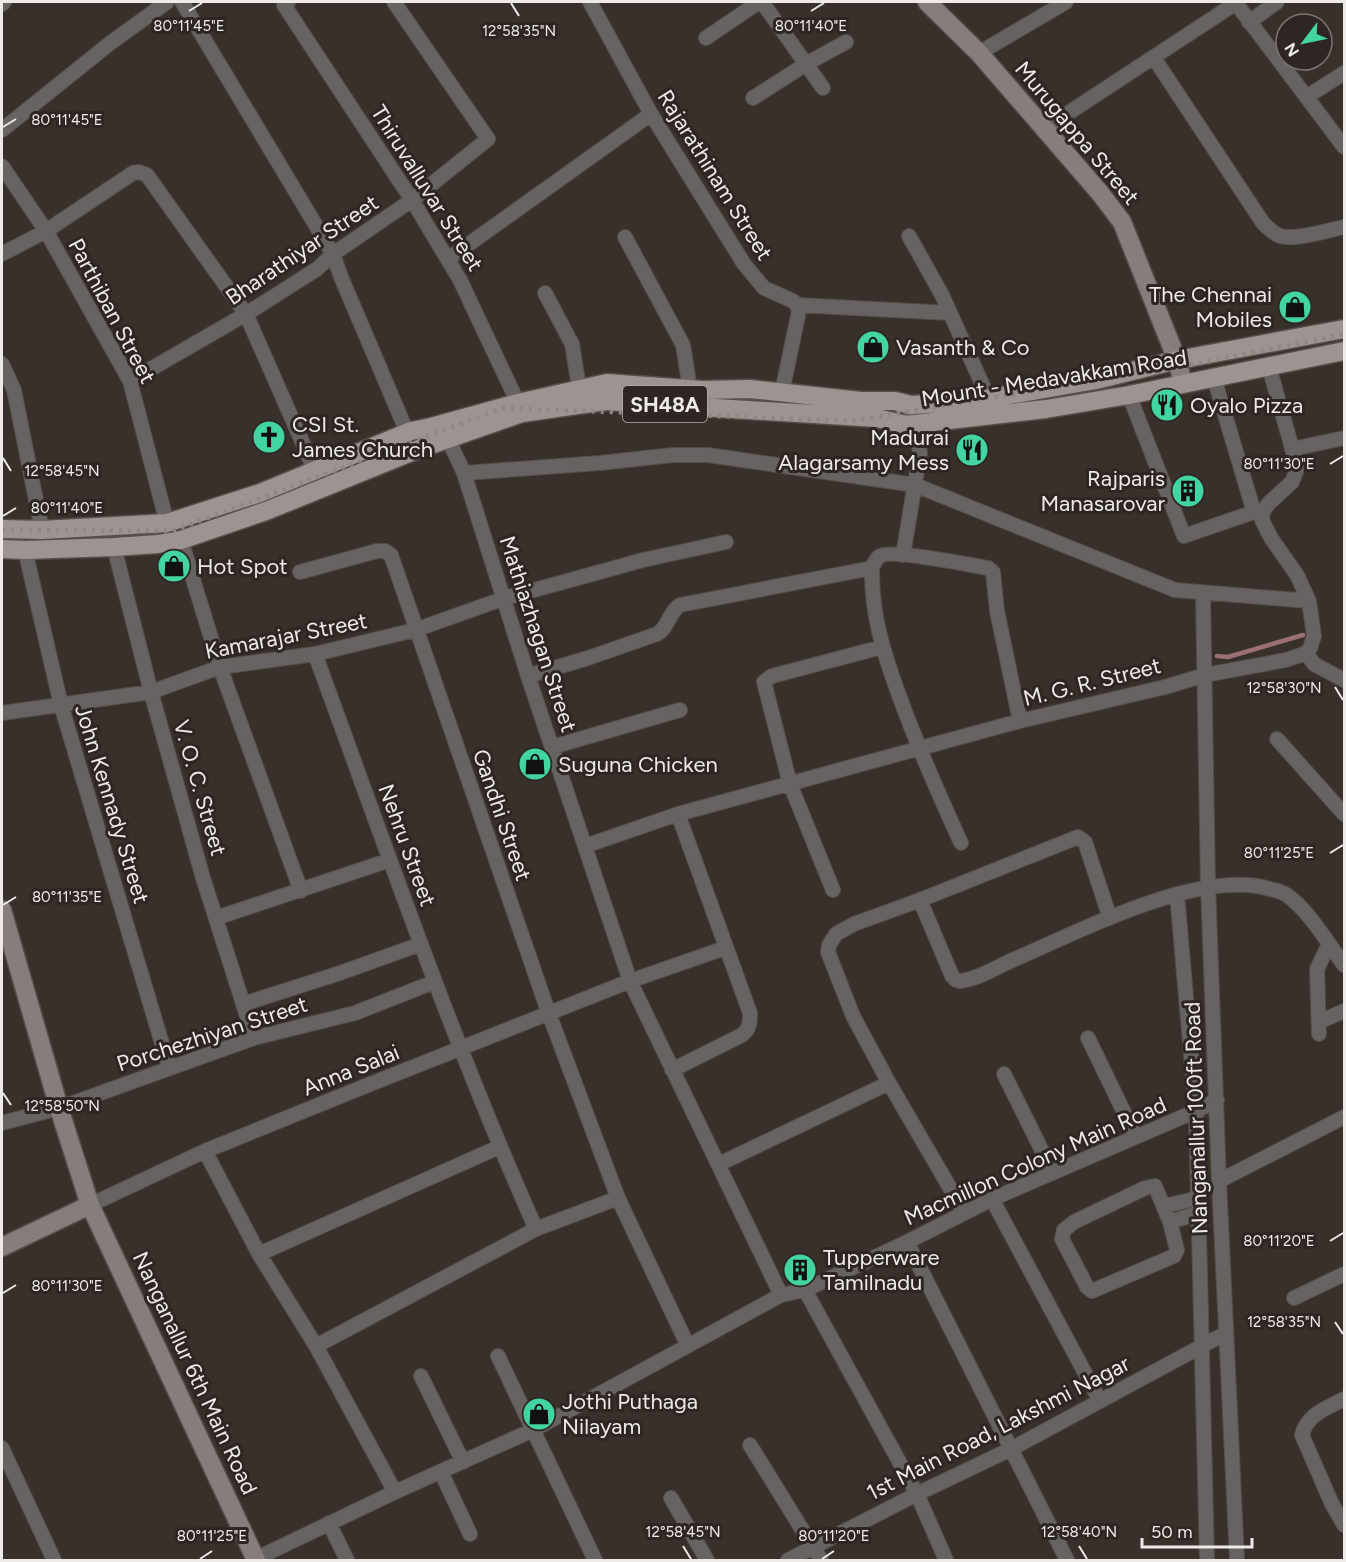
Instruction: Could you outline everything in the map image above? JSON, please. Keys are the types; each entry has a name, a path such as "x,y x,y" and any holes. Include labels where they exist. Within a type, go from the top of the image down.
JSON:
{"main road":[{"name":"Mount - Medavakkam Road","path":"2,529 42,530 167,523 260,493 407,432 579,388 607,383 690,389 750,389 861,400 895,401 911,405 969,401 1096,380 1177,360 1344,329"},
{"name":"Mount - Medavakkam Road","path":"2,549 114,547 181,540 266,511 419,449 522,413 604,401 877,418 906,425 1046,409 1129,395 1344,351"}],"street":[{"path":"2,130 109,44 167,2"},
{"path":"182,2 333,254 341,278 407,432"},
{"name":"Bharathiyar Street","path":"130,381 246,314 316,269 333,254 412,200 488,139 394,2"},
{"name":"Rajarathinam Street","path":"590,2 651,114 756,280 764,288 797,305"},
{"path":"706,38 760,2 823,88"},
{"name":"Murugappa Street","path":"927,2 979,53 1100,193 1122,222 1177,360 1183,384"},
{"path":"979,53 1066,2"},
{"path":"1044,129 1236,2 1344,147"},
{"path":"1249,22 1277,2"},
{"name":"Thiruvalluvar Street","path":"286,3 448,259 518,403"},
{"path":"753,98 846,42"},
{"path":"1154,58 1269,229 1279,236 1289,238 1344,226"},
{"path":"1308,96 1344,73"},
{"path":"448,259 651,114"},
{"name":"Parthiban Street","path":"2,166 46,231 130,381 167,523"},
{"path":"2,254 46,231 134,173 147,174 246,314 315,471"},
{"path":"909,236 942,295 988,397"},
{"path":"625,237 683,345 690,389"},
{"path":"545,293 572,344 579,388"},
{"path":"782,392 799,311 797,305 950,313"},
{"path":"2,364 14,390 42,530"},
{"path":"1269,368 1292,449 1296,472 1292,482 1263,511 1262,520 1271,538 1297,575 1309,602 1314,636 1306,653 1314,664 1344,680"},
{"path":"1129,395 1184,536 1254,512 1214,378"},
{"path":"903,555 920,453 918,441 906,425 911,405"},
{"path":"431,427 448,439"},
{"path":"1292,449 1344,438"},
{"name":"Mathiazhagan Street","path":"448,439 464,473 528,676 630,981 781,1295"},
{"path":"464,473 673,455 708,455 915,484 1175,590 1309,602"},
{"path":"181,540 220,667 301,891"},
{"name":"Kamarajar Street","path":"2,713 151,692 220,667 315,654 416,630 505,598 643,560 726,542"},
{"name":"V. O. C. Street","path":"114,547 151,692 216,918 254,1038"},
{"name":"John Kennady Street","path":"24,550 61,705 169,1068"},
{"name":"Gandhi Street","path":"300,572 385,551 391,555 549,1014 618,1198 688,1346"},
{"path":"961,843 919,749 882,647 871,594 872,568 877,559 884,554 903,555 988,568 993,572 997,611 1020,722"},
{"path":"528,676 657,634 665,628 671,612 680,605 872,568"},
{"name":"Nanganallur 100ft Road","path":"1203,593 1208,886 1237,1560"},
{"path":"833,890 790,784 764,682 772,676 882,647"},
{"name":"M. G. R. Street","path":"585,846 678,814 919,749 1205,675 1287,660 1306,653"},
{"name":"Nehru Street","path":"315,654 434,982 499,1147 536,1229"},
{"path":"552,747 680,710"},
{"path":"1277,740 1344,814"},
{"path":"672,1070 742,1035 749,1028 750,1013 678,814"},
{"path":"964,1212 853,1016 828,952 829,945 836,934 854,924 921,900 1078,837 1085,842 1110,918"},
{"path":"216,918 390,860"},
{"path":"921,900 952,976 960,981 1110,918 1177,894 1208,886 1257,885 1285,894 1303,911 1344,965"},
{"path":"1177,894 1196,1111 1208,1560"},
{"name":"Nanganallur 6th Main Road","path":"2,910 59,1108 90,1205 255,1560"},
{"path":"243,1004 420,944"},
{"path":"1329,944 1317,969 1319,1028 1344,1011"},
{"name":"Anna Salai","path":"90,1205 205,1151 368,1084 462,1049 630,981 725,948"},
{"name":"Porchezhiyan Street","path":"2,1123 59,1108 254,1038 355,1013 434,982"},
{"path":"1088,1038 1136,1137"},
{"path":"1004,1074 1053,1173"},
{"path":"719,1164 889,1083"},
{"name":"Macmillon Colony Main Road","path":"255,1560 395,1492 533,1430 781,1295 805,1290 992,1199 1217,1100"},
{"path":"1219,1181 1344,1117"},
{"path":"259,1254 499,1147"},
{"path":"205,1151 259,1254 316,1346 395,1492"},
{"path":"1155,1186 1170,1222 1177,1250 1174,1256 1092,1292 1087,1287 1062,1239 1064,1230 1074,1222 1145,1188 1155,1186"},
{"path":"316,1346 536,1229 618,1198"},
{"path":"1164,1206 1199,1198"},
{"path":"992,1199 1100,1401"},
{"path":"2,1247 90,1205"},
{"path":"1170,1222 1199,1213"},
{"path":"907,1242 1067,1560"},
{"path":"1294,1298 1344,1274"},
{"path":"805,1290 916,1494 946,1560"},
{"name":"1st Main Road, Lakshmi Nagar","path":"788,1560 916,1494 1011,1449 1203,1343 1226,1333"},
{"path":"498,1356 595,1560"},
{"path":"421,1376 464,1462"},
{"path":"1344,1399 1314,1415 1305,1424 1302,1435 1332,1504 1344,1525"},
{"path":"750,1445 821,1560"},
{"path":"2,1448 54,1560"},
{"path":"441,1472 470,1534"},
{"path":"671,1497 707,1560"},
{"path":"329,1523 347,1560"}],"waterway":[{"path":"1217,656 1228,657 1303,635"}],"railway":[{"path":"2,530 172,531 503,408 852,421 1189,365 1344,334"}],"place":[{"name":"The Chennai Mobiles","path":"1295,307"},
{"name":"Vasanth & Co","path":"873,347"},
{"name":"Oyalo Pizza","path":"1167,405"},
{"name":"CSI St. James Church","path":"269,437"},
{"name":"Madurai Alagarsamy Mess","path":"972,450"},
{"name":"Rajparis Manasarovar","path":"1188,491"},
{"name":"Hot Spot","path":"174,566"},
{"name":"Suguna Chicken","path":"535,764"},
{"name":"Tupperware Tamilnadu","path":"800,1270"},
{"name":"Jothi Puthaga Nilayam","path":"539,1414"}]}
